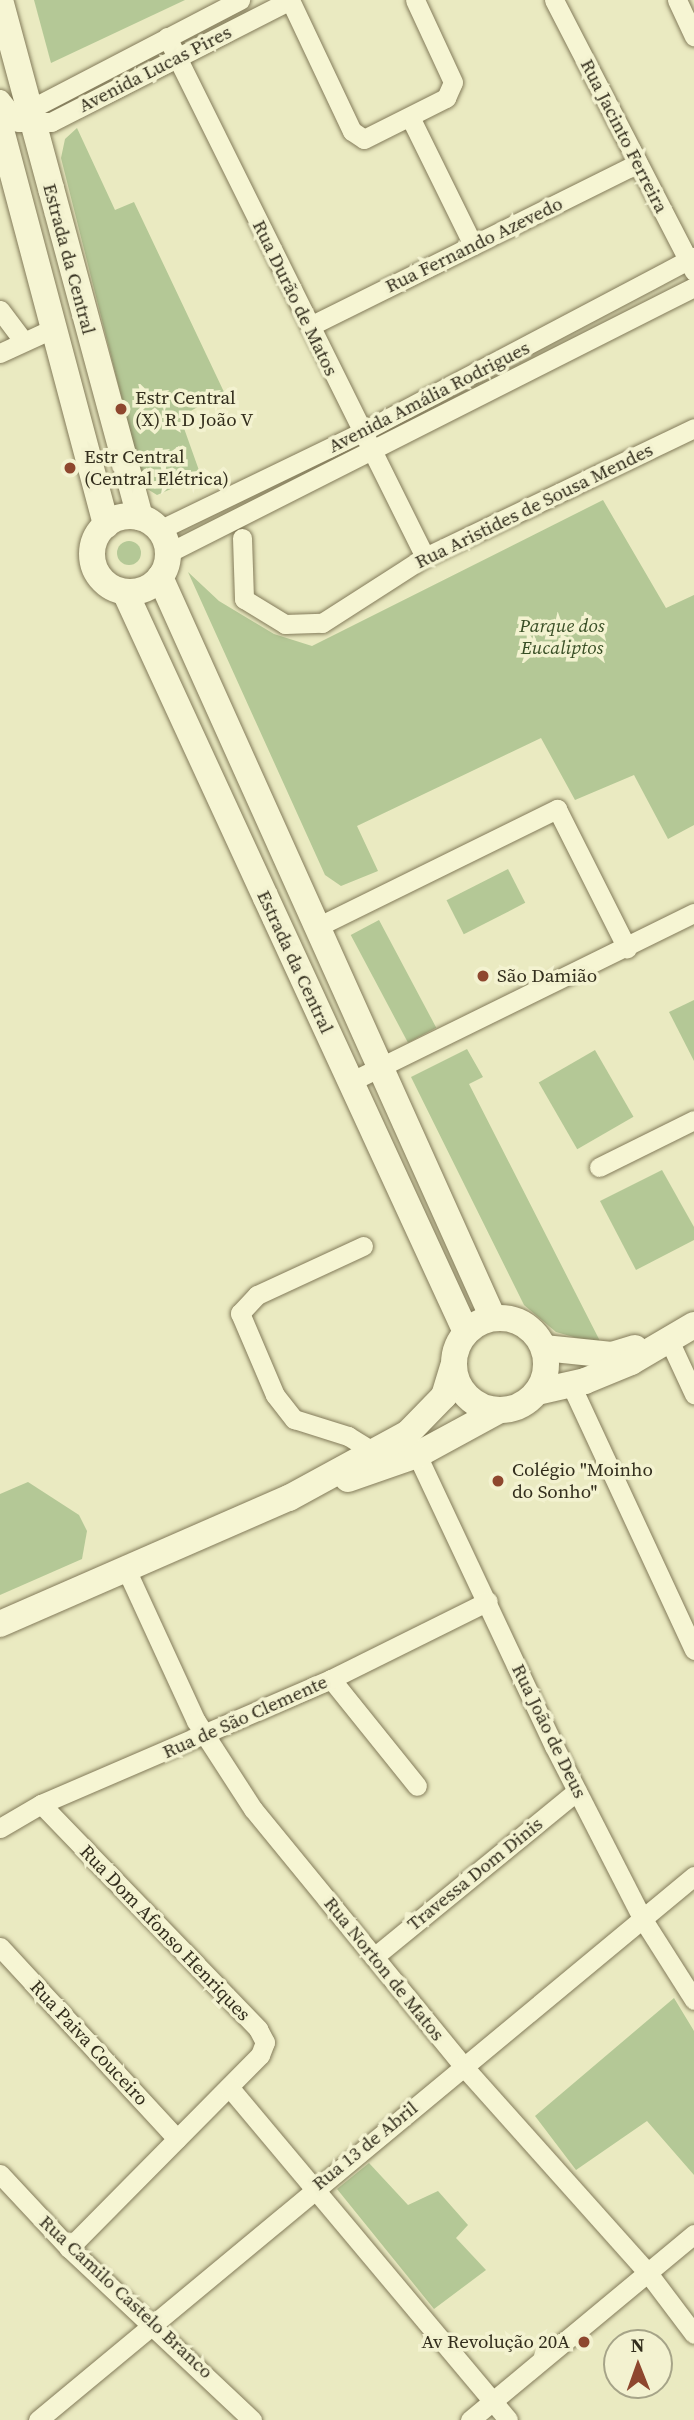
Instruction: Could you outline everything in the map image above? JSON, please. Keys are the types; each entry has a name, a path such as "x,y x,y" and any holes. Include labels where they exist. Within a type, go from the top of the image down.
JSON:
{"main road":[{"name":"Estrada da Central","path":"0,0 20,120 157,544 315,928 493,1318"},
{"name":"Estrada da Central","path":"20,120 11,166 106,525"},
{"path":"54,328 86,320"},
{"path":"106,525 157,544 150,586 125,592 112,588 95,569 93,544 106,525"},
{"name":"Estrada da Central","path":"125,592 466,1332"},
{"path":"0,1624 289,1498 374,1452 428,1416 444,1396 466,1332 493,1318 524,1324 544,1348 546,1371 537,1392"},
{"path":"289,1498 417,1455 500,1410 514,1408 537,1392 571,1385 631,1362 694,1325"},
{"path":"544,1348 612,1354 668,1338"},
{"path":"453,1366 468,1398 500,1410"}],"street":[{"name":"Avenida Lucas Pires","path":"20,120 167,37 240,0"},
{"name":"Avenida Lucas Pires","path":"20,120 177,57 290,0"},
{"path":"290,0 352,131 364,139 446,99 453,82 415,0"},
{"name":"Rua Jacinto Ferreira","path":"554,0 692,263"},
{"path":"677,0 694,36"},
{"name":"Rua Durão de Matos","path":"167,37 360,433 425,557"},
{"path":"0,99 20,120"},
{"path":"410,117 473,245"},
{"name":"Rua Fernando Azevedo","path":"310,326 638,163"},
{"name":"Avenida Amália Rodrigues","path":"157,544 360,433 692,263"},
{"name":"Avenida Amália Rodrigues","path":"157,544 371,453 694,287"},
{"path":"0,310 22,339"},
{"path":"0,353 22,339 54,328"},
{"name":"Rua Aristides de Sousa Mendes","path":"242,538 244,599 285,624 322,623 425,557 694,428"},
{"path":"315,928 557,809 627,948"},
{"path":"350,1082 694,913"},
{"path":"599,1167 694,1120"},
{"path":"363,1246 257,1295 240,1313 275,1395 294,1419 348,1436 374,1452"},
{"path":"668,1338 694,1394"},
{"path":"571,1385 694,1650"},
{"name":"Rua João de Deus","path":"417,1455 577,1791 642,1919 694,2000"},
{"name":"Rua Norton de Matos","path":"126,1569 205,1735 253,1809 463,2066 648,2273 694,2334"},
{"name":"Rua de São Clemente","path":"0,1828 41,1804 331,1679 488,1601"},
{"path":"331,1679 417,1786"},
{"name":"Travessa Dom Dinis","path":"373,1957 577,1791"},
{"name":"Rua Dom Afonso Henriques","path":"41,1804 258,2029 265,2042 260,2055 229,2087"},
{"name":"Rua 13 de Abril","path":"38,2420 153,2326 316,2186 694,1876"},
{"name":"Rua Paiva Couceiro","path":"0,1947 177,2139"},
{"path":"69,2248 229,2087 316,2186 508,2420"},
{"name":"Rua Camilo Castelo Branco","path":"0,2174 69,2248 252,2420"},
{"path":"470,2420 694,2234"}],"green space":[{"path":"34,0 185,0 51,63"},
{"path":"77,128 115,210 134,202 224,392 180,417 201,476 157,495 144,487 61,158 65,139"},
{"name":"Parque dos Eucaliptos","path":"603,500 666,608 694,595 694,825 668,839 634,775 575,800 541,738 357,826 378,871 341,886 325,875 188,572 219,601 274,634 312,646"},
{"path":"129,541 138,544 141,553 138,562 129,565 120,562 117,553 120,544"},
{"path":"508,869 525,903 464,934 447,900"},
{"path":"379,920 436,1028 408,1043 351,935"},
{"path":"694,1000 694,1061 669,1012"},
{"path":"467,1049 483,1077 469,1084 602,1345 556,1332 524,1305 411,1077"},
{"path":"595,1050 634,1117 577,1149 539,1082"},
{"path":"662,1170 694,1227 694,1240 636,1270 600,1201"},
{"path":"28,1482 79,1515 87,1531 82,1559 0,1595 0,1494"},
{"path":"674,1998 694,2031 694,2175 647,2121 576,2170 535,2116"},
{"path":"369,2163 408,2205 438,2191 468,2225 456,2238 486,2270 434,2309 337,2189"}],"place":[{"name":"Estr Central (X) R D João V","path":"121,409"},
{"name":"Estr Central (Central Elétrica)","path":"70,468"},
{"name":"São Damião","path":"483,976"},
{"name":"Colégio \"Moinho do Sonho\"","path":"498,1481"},
{"name":"Av Revolução 20A","path":"584,2342"}]}
